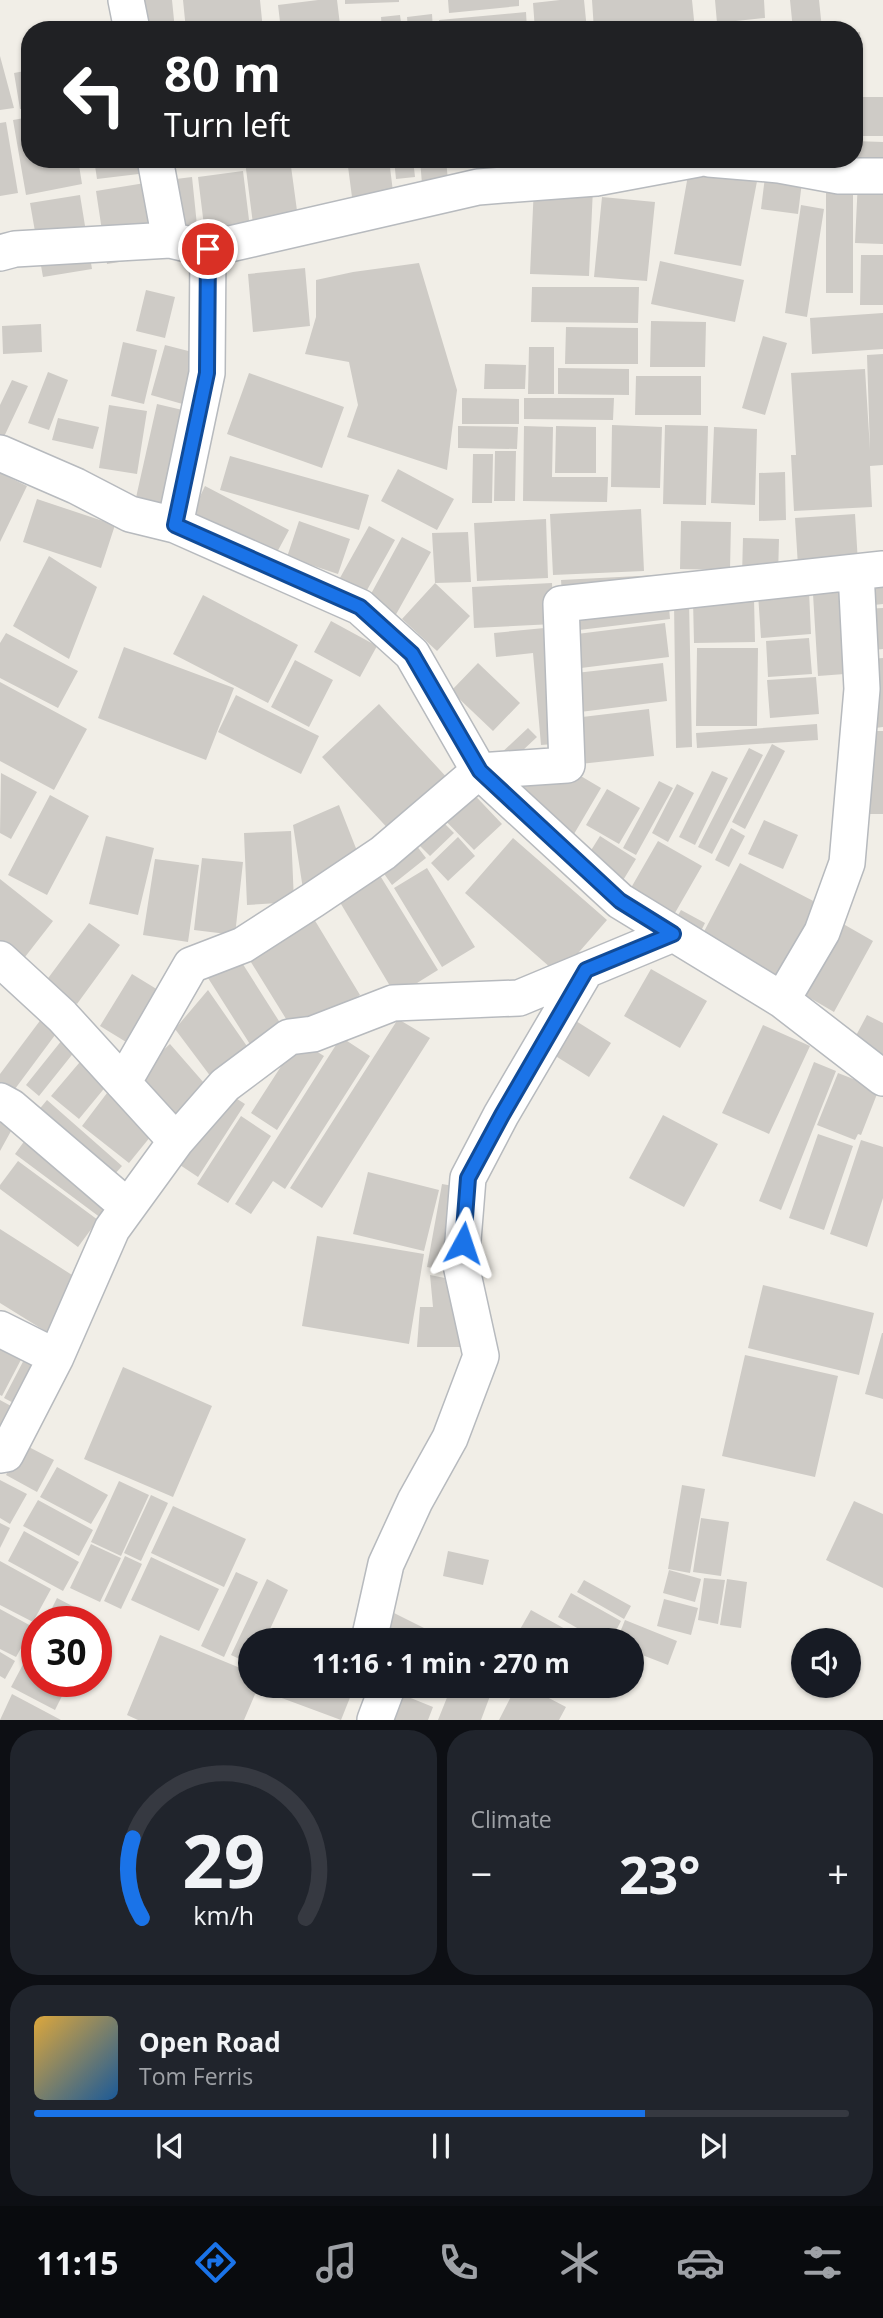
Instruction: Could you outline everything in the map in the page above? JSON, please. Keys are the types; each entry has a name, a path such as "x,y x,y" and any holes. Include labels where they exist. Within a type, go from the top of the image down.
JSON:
{"street":[{"path":"127,0 130,21"},
{"path":"157,168 170,240"},
{"path":"0,253 15,249 170,240 208,249 478,187 596,178 650,168"},
{"path":"795,168 839,176 883,176"},
{"path":"175,525 207,373 208,249"},
{"path":"0,453 76,486 130,514 175,525 360,607 412,654 480,771 620,901 782,1000 883,1078"},
{"path":"123,1083 191,965 243,944 323,894 383,853 480,771 567,765 561,604 869,570 862,688 846,863 822,932 782,1000"},
{"path":"0,1455 6,1454 56,1357 112,1229 176,1141 220,1089 289,1037 313,1034 393,1003 519,999 673,934"},
{"path":"0,959 62,1016 176,1141"},
{"path":"372,1628 386,1563 415,1501 450,1438 481,1356 461,1265 468,1178 586,970"},
{"path":"0,1101 11,1107 128,1206"},
{"path":"0,1329 56,1357"},
{"path":"375,1720 383,1698"}],"building":[{"path":"127,0 172,0 174,21 129,21"},
{"path":"183,0 260,0 262,21 185,21"},
{"path":"337,0 340,21 280,21 278,5"},
{"path":"345,0 399,0 399,2 345,4"},
{"path":"448,0 519,0 519,6 449,13"},
{"path":"584,0 586,21 534,21 533,3"},
{"path":"592,0 692,0 694,21 593,21"},
{"path":"715,0 764,0 765,18 717,21"},
{"path":"790,0 819,0 821,21 792,21"},
{"path":"526,12 526,21 439,21"},
{"path":"432,14 432,21 407,21 407,17"},
{"path":"400,15 401,21 381,21 381,17"},
{"path":"0,56 14,108 0,110"},
{"path":"21,72 21,109 20,109 14,73"},
{"path":"863,97 883,97 883,136 863,136"},
{"path":"21,119 21,166 13,120"},
{"path":"6,122 18,193 0,196 0,123"},
{"path":"863,141 883,142 883,171 863,163"},
{"path":"21,168 79,168 82,184 26,195"},
{"path":"95,168 146,168 147,173 97,179"},
{"path":"246,168 291,168 298,218 253,224"},
{"path":"348,168 390,168 393,192 352,197"},
{"path":"395,168 414,168 415,177 396,179"},
{"path":"421,168 447,168 448,181 422,184"},
{"path":"689,168 713,168 758,176 741,266 674,254"},
{"path":"766,169 803,174 798,214 761,209"},
{"path":"243,171 250,228 205,234 198,177"},
{"path":"192,177 198,235 159,240 152,182"},
{"path":"858,180 883,181 883,244 855,243"},
{"path":"826,182 853,182 853,293 826,293"},
{"path":"145,183 156,256 107,264 96,191"},
{"path":"534,186 593,188 589,276 530,274"},
{"path":"80,195 92,269 43,277 30,203"},
{"path":"602,197 655,202 647,281 594,277"},
{"path":"801,205 824,209 807,317 785,313"},
{"path":"861,255 883,255 883,305 860,305"},
{"path":"660,261 744,280 735,322 651,304"},
{"path":"419,263 457,390 447,470 347,437 358,405 349,362 305,354 316,317 316,280"},
{"path":"305,268 310,326 253,332 248,274"},
{"path":"532,287 639,287 638,323 531,322"},
{"path":"146,290 175,297 165,338 136,331"},
{"path":"883,313 883,349 812,354 810,318"},
{"path":"651,321 706,322 705,367 650,367"},
{"path":"41,324 42,352 3,354 2,326"},
{"path":"566,327 638,328 638,364 565,364"},
{"path":"763,336 787,343 765,415 742,408"},
{"path":"123,342 157,350 144,404 111,396"},
{"path":"165,345 200,354 186,405 151,395"},
{"path":"529,347 554,347 554,394 528,394"},
{"path":"883,354 883,465 870,466 872,507 794,511 791,455 796,455 791,373 865,369 870,450 867,355"},
{"path":"485,364 526,365 525,389 484,389"},
{"path":"558,368 629,369 629,395 558,394"},
{"path":"48,372 68,380 49,430 28,423"},
{"path":"249,373 344,407 322,468 227,434"},
{"path":"636,376 701,376 701,415 635,415"},
{"path":"12,380 28,386 2,441 0,405"},
{"path":"462,398 519,399 519,424 462,424"},
{"path":"524,398 614,398 613,420 524,419"},
{"path":"157,404 191,412 169,509 135,502"},
{"path":"109,405 147,411 137,474 99,468"},
{"path":"58,418 99,427 93,449 52,440"},
{"path":"612,425 662,427 660,488 611,487"},
{"path":"665,425 708,426 706,505 663,504"},
{"path":"458,426 518,427 517,449 458,448"},
{"path":"524,426 553,427 552,477 608,477 607,502 523,501"},
{"path":"556,426 596,427 596,473 555,473"},
{"path":"714,427 757,429 755,505 711,503"},
{"path":"495,451 516,451 515,501 494,501"},
{"path":"473,454 493,454 492,503 472,503"},
{"path":"230,456 369,495 359,530 220,490"},
{"path":"398,469 454,499 437,530 381,501"},
{"path":"785,472 786,520 759,521 759,473"},
{"path":"0,473 27,486 0,542"},
{"path":"205,486 289,530 275,556 192,513"},
{"path":"37,499 115,525 101,568 23,542"},
{"path":"641,509 644,571 553,575 550,514"},
{"path":"855,514 858,563 798,566 795,518"},
{"path":"546,519 548,578 477,581 474,523"},
{"path":"299,521 350,539 338,574 287,557"},
{"path":"681,521 731,522 730,570 680,569"},
{"path":"369,526 395,540 362,599 336,585"},
{"path":"468,532 471,582 435,583 432,533"},
{"path":"402,537 431,552 394,618 366,603"},
{"path":"743,538 779,539 778,576 742,576"},
{"path":"49,556 97,587 69,659 13,626"},
{"path":"883,574 883,604 864,606 862,576"},
{"path":"658,575 658,590 562,594 561,580"},
{"path":"435,583 470,616 437,651 402,619"},
{"path":"552,583 554,624 474,628 472,587"},
{"path":"809,591 811,634 761,638 758,594"},
{"path":"853,591 858,673 818,676 813,594"},
{"path":"203,595 298,645 268,703 173,654"},
{"path":"668,596 670,619 571,631 568,608"},
{"path":"754,598 755,642 694,643 693,600"},
{"path":"674,602 689,602 692,747 676,748"},
{"path":"883,608 883,649 866,651 863,609"},
{"path":"331,621 377,646 360,677 314,652"},
{"path":"665,623 669,657 573,669 569,635"},
{"path":"555,627 566,743 541,745 533,653 496,657 494,633"},
{"path":"6,633 78,671 58,708 0,678 0,643"},
{"path":"809,638 812,674 768,677 766,641"},
{"path":"124,647 234,688 206,760 98,718"},
{"path":"697,648 758,648 757,726 696,726"},
{"path":"883,658 883,727 875,728 870,659"},
{"path":"295,660 333,680 309,727 271,707"},
{"path":"478,663 520,703 493,731 451,691"},
{"path":"663,663 667,701 580,712 576,673"},
{"path":"816,677 819,714 770,718 767,680"},
{"path":"0,682 87,729 54,790 0,761"},
{"path":"236,695 319,736 301,774 218,732"},
{"path":"379,704 451,782 393,834 322,757"},
{"path":"649,709 654,756 580,764 574,718"},
{"path":"817,724 818,740 697,748 696,733"},
{"path":"528,728 537,737 506,766 498,756"},
{"path":"871,731 883,731 883,814 867,814"},
{"path":"772,744 785,751 745,829 732,822"},
{"path":"749,748 763,755 712,854 698,847"},
{"path":"712,771 728,778 695,845 679,837"},
{"path":"574,772 601,788 574,834 541,814 509,787"},
{"path":"1,773 37,792 11,839 0,833"},
{"path":"659,781 673,788 636,855 623,848"},
{"path":"677,784 694,793 668,842 652,833"},
{"path":"466,786 502,824 474,850 438,813"},
{"path":"607,789 640,808 619,844 586,825"},
{"path":"50,795 89,816 47,895 8,875"},
{"path":"339,805 359,856 303,889 293,825"},
{"path":"437,816 454,833 430,856 413,839"},
{"path":"764,820 798,835 783,869 748,854"},
{"path":"731,828 745,836 729,867 715,860"},
{"path":"291,831 294,902 247,905 244,833"},
{"path":"106,836 154,848 138,915 89,904"},
{"path":"600,836 636,859 622,882 585,860"},
{"path":"458,837 475,856 448,881 431,863"},
{"path":"513,838 607,920 559,975 465,893"},
{"path":"413,841 426,858 392,885 380,868"},
{"path":"658,841 702,866 668,925 624,900"},
{"path":"202,858 243,862 235,935 194,930"},
{"path":"155,859 199,865 188,942 143,935"},
{"path":"740,863 825,907 783,987 698,943"},
{"path":"427,868 475,947 442,967 394,888"},
{"path":"376,869 438,970 396,996 335,894"},
{"path":"0,879 53,921 18,966 0,952"},
{"path":"681,910 705,923 696,941 671,928"},
{"path":"314,919 360,995 296,1035 249,959"},
{"path":"838,921 873,941 834,1012 798,991"},
{"path":"89,923 120,945 77,1004 46,981"},
{"path":"239,958 284,1029 253,1049 208,978"},
{"path":"651,969 707,1001 680,1048 624,1016"},
{"path":"132,974 163,993 131,1045 100,1026"},
{"path":"208,990 251,1052 217,1085 175,1029"},
{"path":"45,1014 61,1027 9,1097 0,1091 0,1074"},
{"path":"867,1015 883,1023 883,1062 851,1045"},
{"path":"568,1016 611,1043 589,1077 546,1050"},
{"path":"398,1019 430,1038 322,1208 290,1188"},
{"path":"763,1025 810,1046 769,1134 722,1113"},
{"path":"66,1035 79,1046 39,1096 26,1085"},
{"path":"341,1037 370,1056 285,1189 273,1181 251,1214 235,1204"},
{"path":"298,1040 324,1056 277,1130 251,1113"},
{"path":"170,1044 211,1091 171,1127 130,1080"},
{"path":"85,1056 112,1079 79,1119 51,1096"},
{"path":"814,1062 836,1071 781,1210 759,1201"},
{"path":"838,1073 879,1089 861,1135 858,1134 855,1140 817,1125"},
{"path":"223,1090 245,1104 198,1177 177,1163"},
{"path":"107,1093 155,1131 129,1163 82,1126"},
{"path":"47,1100 122,1166 107,1183 32,1118"},
{"path":"0,1114 16,1122 0,1151"},
{"path":"663,1115 718,1144 684,1207 629,1178"},
{"path":"241,1116 271,1136 228,1203 197,1184"},
{"path":"818,1134 853,1146 824,1230 789,1218"},
{"path":"28,1136 119,1203 105,1221 15,1154"},
{"path":"861,1140 883,1147 883,1198 867,1247 830,1234"},
{"path":"18,1161 98,1220 78,1247 0,1189 0,1185"},
{"path":"368,1172 439,1190 424,1251 353,1234"},
{"path":"442,1184 465,1188 450,1271 427,1267"},
{"path":"0,1229 83,1282 50,1334 0,1303"},
{"path":"317,1236 424,1254 409,1344 302,1326"},
{"path":"430,1275 450,1279 470,1347 417,1347 420,1307 433,1307"},
{"path":"763,1285 874,1313 859,1375 748,1348"},
{"path":"883,1333 883,1399 865,1394"},
{"path":"0,1339 25,1352 2,1396 0,1395"},
{"path":"27,1354 48,1365 25,1409 4,1398"},
{"path":"745,1355 838,1376 815,1477 722,1456"},
{"path":"123,1367 212,1406 173,1497 84,1459"},
{"path":"0,1400 22,1412 0,1448"},
{"path":"23,1444 54,1460 37,1492 6,1475"},
{"path":"57,1467 108,1495 91,1524 40,1497"},
{"path":"0,1480 27,1494 10,1524 0,1518"},
{"path":"119,1481 149,1495 121,1556 91,1542"},
{"path":"682,1485 705,1489 690,1573 668,1569"},
{"path":"151,1495 168,1503 141,1561 124,1553"},
{"path":"38,1500 93,1530 79,1556 23,1526"},
{"path":"854,1501 883,1514 883,1588 826,1560"},
{"path":"173,1506 246,1539 224,1587 151,1553"},
{"path":"701,1518 729,1522 721,1576 693,1572"},
{"path":"0,1523 10,1528 0,1548"},
{"path":"24,1531 79,1562 63,1591 8,1561"},
{"path":"91,1544 121,1558 100,1602 70,1588"},
{"path":"448,1551 489,1560 483,1585 443,1576"},
{"path":"125,1556 142,1564 121,1609 104,1601"},
{"path":"151,1557 219,1589 199,1631 131,1600"},
{"path":"0,1561 51,1589 42,1606 21,1606 21,1616 0,1605"},
{"path":"669,1570 701,1579 695,1602 663,1593"},
{"path":"236,1572 258,1582 224,1657 201,1646"},
{"path":"704,1578 725,1580 718,1624 698,1620"},
{"path":"267,1579 288,1590 271,1628 244,1628"},
{"path":"727,1579 747,1582 741,1628 720,1625"},
{"path":"584,1580 631,1606 624,1619 577,1592"},
{"path":"571,1593 621,1621 617,1628 577,1628 558,1617"},
{"path":"57,1598 72,1606 53,1606"},
{"path":"664,1599 698,1608 691,1635 657,1626"},
{"path":"0,1609 21,1620 21,1648 16,1657 0,1649"},
{"path":"531,1610 563,1628 521,1628"},
{"path":"392,1612 424,1628 384,1628"},
{"path":"625,1620 677,1641 668,1665 644,1656 644,1628 622,1628"},
{"path":"160,1635 238,1667 238,1698 253,1698 244,1720 138,1720 127,1715"},
{"path":"238,1640 238,1658 231,1655"},
{"path":"0,1652 15,1661 5,1679 0,1676"},
{"path":"21,1668 21,1692 11,1687"},
{"path":"12,1694 61,1720 0,1720"},
{"path":"30,1697 62,1697 55,1710"},
{"path":"282,1698 350,1698 341,1720"},
{"path":"390,1698 411,1698 433,1707 428,1720 387,1720"},
{"path":"447,1698 489,1698 481,1720 438,1720"},
{"path":"510,1698 549,1698 566,1707 559,1720 499,1720"}],"route":[{"path":"208,249 207,373 175,525 360,607 412,654 480,771 620,901 673,934 586,970 468,1178 463,1243"}]}
